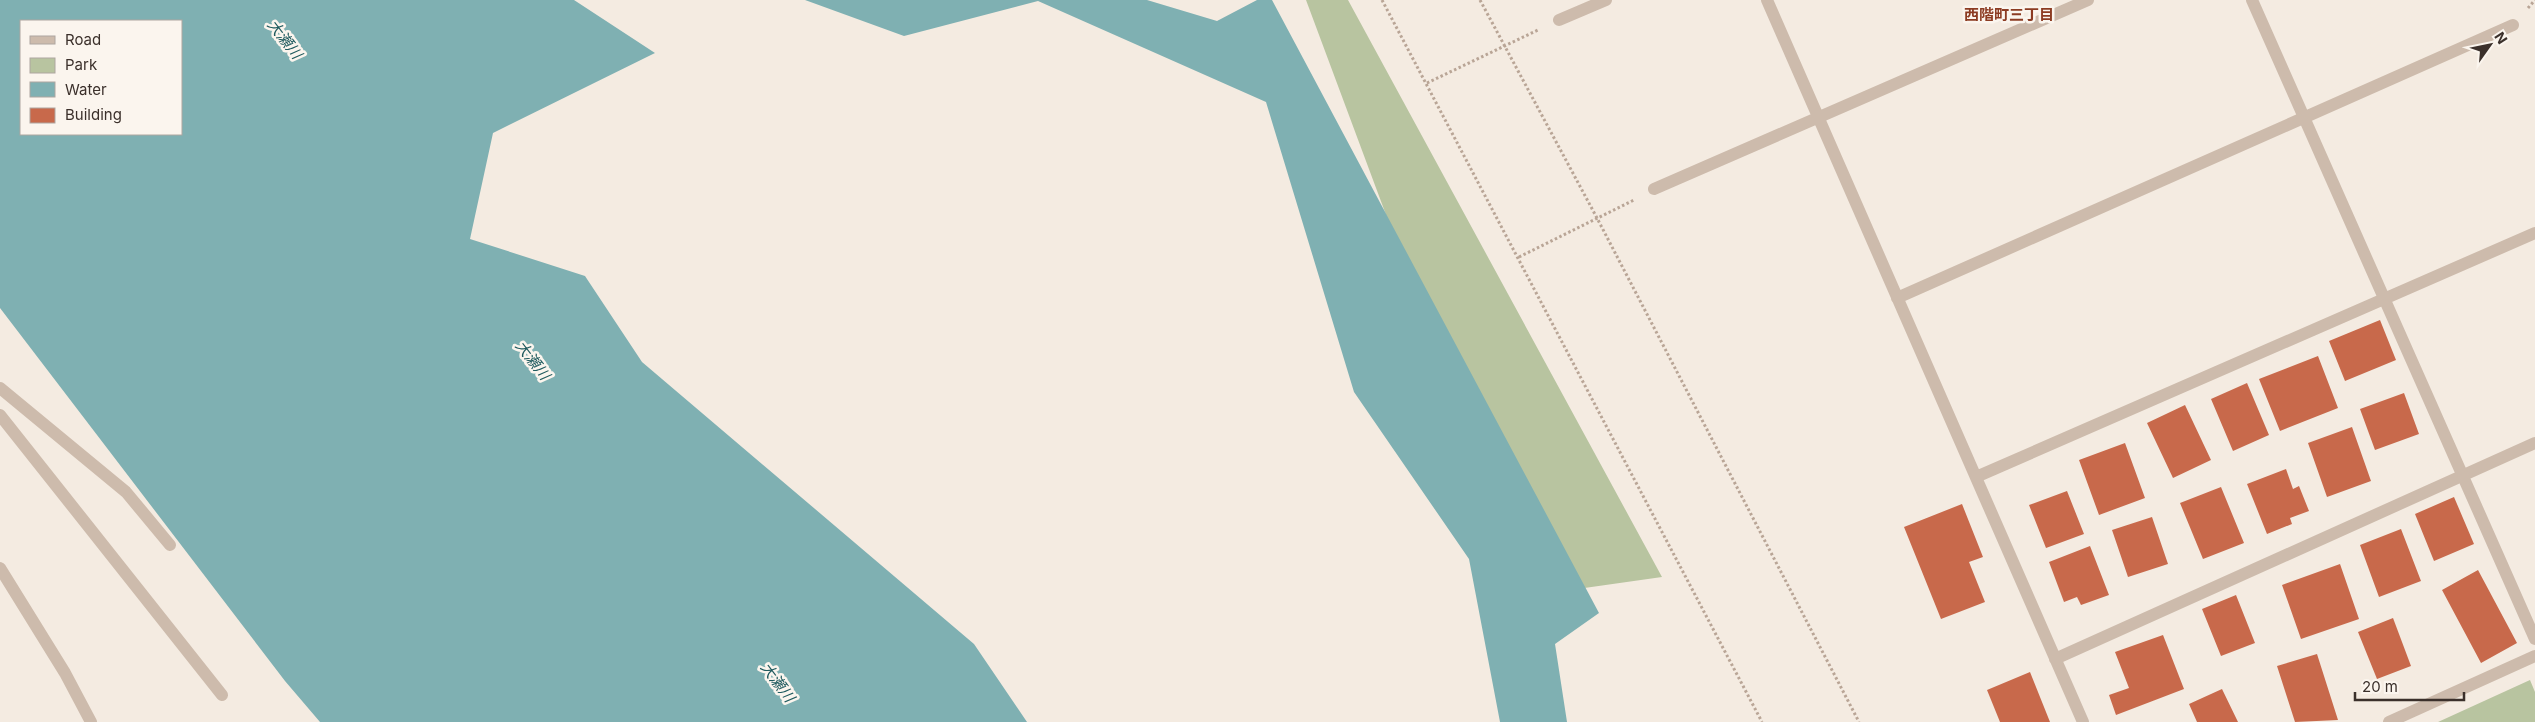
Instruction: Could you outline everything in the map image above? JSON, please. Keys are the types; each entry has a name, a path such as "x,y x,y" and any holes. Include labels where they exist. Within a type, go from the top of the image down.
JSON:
{"street":[{"path":"1559,20 1606,0"},
{"path":"1766,0 2082,722"},
{"path":"1654,189 1819,119 2088,0"},
{"path":"2252,0 2464,474 2535,639"},
{"path":"1897,298 2513,25"},
{"path":"1976,477 2535,233"},
{"path":"0,388 126,492 170,545"},
{"path":"0,415 222,695"},
{"path":"2055,659 2535,443"},
{"path":"0,568 64,673 91,722"},
{"path":"2389,722 2535,656"}],"path":[{"path":"1382,0 1519,257 1762,722"},
{"path":"1480,0 1597,218 1859,722"},
{"path":"1427,83 1559,20"},
{"path":"1519,257 1654,189"}],"green space":[{"path":"1306,0 1348,0 1662,577 1528,596"},
{"path":"2530,680 2535,692 2535,722 2438,722"}],"water":[{"name":"大瀬川","path":"0,0 574,0 655,53 493,133 470,239 585,276 642,362 974,644 1027,722 320,722 285,681 0,308"},
{"path":"805,0 1147,0 1217,21 1257,0 1272,0 1599,613 1555,644 1567,722 1500,722 1469,559 1354,392 1266,102 1038,1 904,36"}],"building":[{"path":"2380,320 2396,360 2345,381 2329,341"},
{"path":"2318,356 2338,408 2280,431 2259,379"},
{"path":"2247,383 2269,435 2233,451 2211,399"},
{"path":"2404,393 2419,434 2375,450 2360,409"},
{"path":"2185,405 2211,460 2173,478 2147,423"},
{"path":"2352,427 2371,481 2327,497 2308,443"},
{"path":"2125,443 2145,498 2099,515 2079,460"},
{"path":"2286,469 2293,489 2299,486 2309,511 2290,518 2292,524 2267,534 2247,484"},
{"path":"2221,487 2244,543 2203,559 2180,503"},
{"path":"2067,491 2084,534 2046,548 2029,505"},
{"path":"2454,497 2474,544 2434,561 2415,514"},
{"path":"1962,504 1983,557 1969,562 1985,602 1941,619 1904,527"},
{"path":"2152,517 2168,564 2128,577 2112,530"},
{"path":"2401,529 2421,581 2379,597 2360,545"},
{"path":"2090,546 2109,595 2081,605 2077,597 2064,602 2049,562"},
{"path":"2340,564 2359,619 2301,639 2282,585"},
{"path":"2478,570 2517,643 2481,663 2442,590"},
{"path":"2236,595 2255,643 2221,656 2202,609"},
{"path":"2393,618 2411,666 2377,679 2358,632"},
{"path":"2163,635 2184,689 2116,715 2109,695 2129,688 2115,652"},
{"path":"2317,654 2338,720 2295,722 2277,666"},
{"path":"2030,672 2050,722 2000,722 1987,690"},
{"path":"2222,689 2238,722 2197,722 2189,704"}],"district":[{"name":"西階町三丁目","path":"2009,14"}]}
